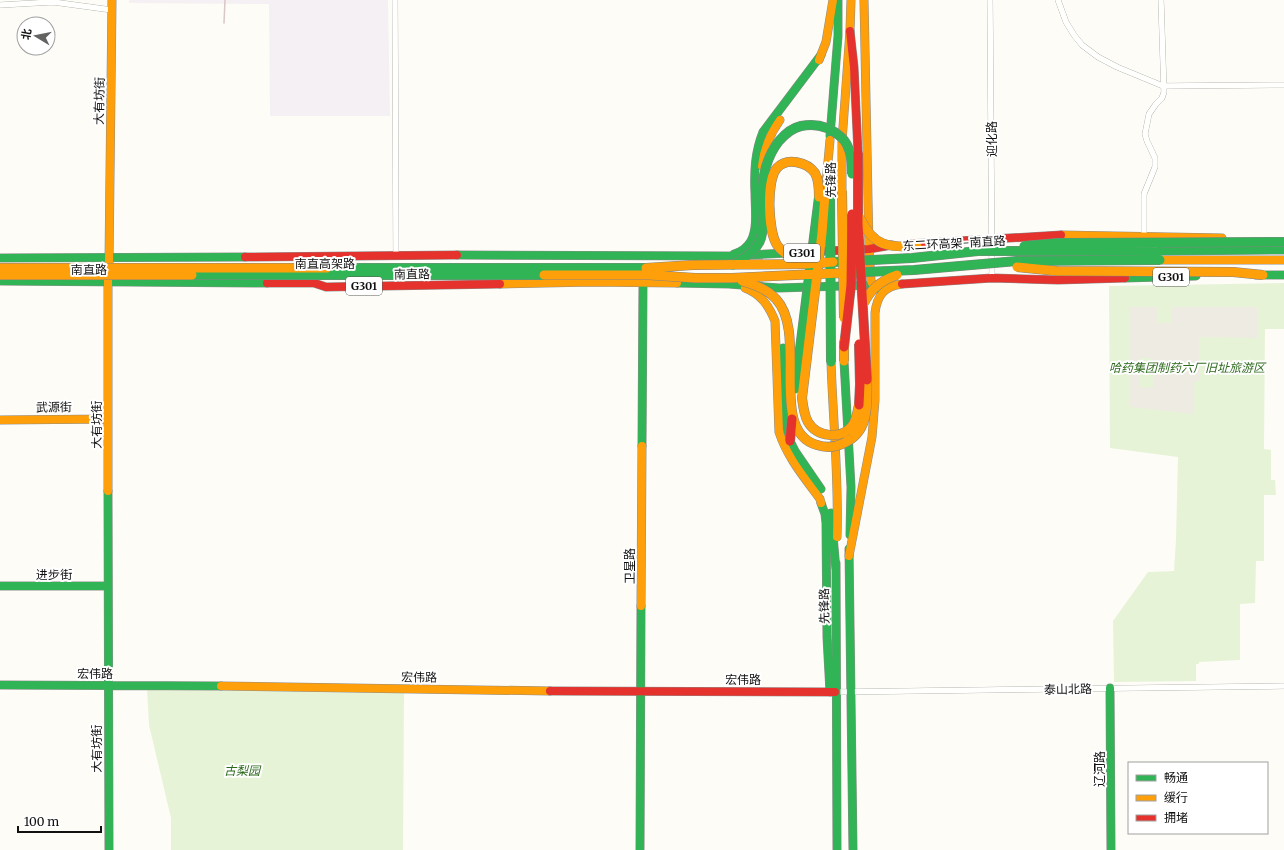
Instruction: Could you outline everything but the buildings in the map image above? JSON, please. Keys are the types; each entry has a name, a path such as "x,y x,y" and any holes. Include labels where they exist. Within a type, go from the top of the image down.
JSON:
{"main road":[{"name":"大有坊街","path":"109,850 108,281 112,0"},
{"path":"827,37 828,0"},
{"path":"732,266 755,250 761,238 764,148 768,138 777,124 803,90 821,55 827,37 833,0"},
{"path":"838,0 838,36 830,140 828,194 802,398 803,412 810,425 816,431 822,434 838,435 851,428 855,423 859,406 859,326 861,308 869,292 887,278 914,270"},
{"name":"先锋路","path":"849,556 851,487 844,361 842,141 851,0"},
{"path":"853,850 849,556 872,437 875,400 875,313 876,304 882,292 873,285 871,280 869,249 864,0"},
{"path":"731,281 753,284 764,288 777,300 787,315 789,326 791,410 793,421 797,429 810,442 820,446 830,447 847,443 859,431 864,423 867,401 866,348 857,210 858,152 854,67 850,31"},
{"path":"729,256 746,248 752,240 754,230 758,141 763,132 821,55"},
{"path":"762,179 772,151 778,141 791,130 801,126 818,125 825,127 836,133 849,150 852,170 851,285 844,347"},
{"path":"790,440 819,194 818,182 814,172 804,164 790,162 777,168 772,177 771,228 778,246 790,256 806,264"},
{"name":"先锋路","path":"828,194 831,362 838,507 834,692 837,850"},
{"path":"857,210 866,231 877,241 893,247 902,248 914,245"},
{"path":"868,215 872,230 876,235 890,242 914,245 955,244 987,239 1052,235 1284,239"},
{"path":"978,251 1058,243 1284,242"},
{"name":"G301","path":"729,256 869,249 914,245"},
{"name":"东二环高架-南直路","path":"647,275 693,265 732,266 806,264 912,258 978,251 1284,250"},
{"name":"南直路","path":"0,258 423,255 729,256"},
{"path":"423,255 440,259 648,260 693,265"},
{"name":"东二环高架-南直路","path":"647,275 731,281 914,270 1017,261 1284,260"},
{"path":"981,264 1057,271 1233,272 1263,275"},
{"name":"南直高架路","path":"0,268 647,275"},
{"name":"南直高架路","path":"0,275 647,275"},
{"name":"南直路","path":"0,281 314,284 326,287 584,282 647,275 731,281"},
{"name":"卫星路","path":"640,850 640,691 647,275"},
{"name":"G301","path":"882,292 895,285 992,278 1058,280 1284,275"},
{"path":"326,287 337,282 671,282 695,278"},
{"path":"731,281 779,288 873,285"},
{"path":"731,281 757,294 764,299 772,310 775,321 779,432 789,456 820,499 825,514 827,637 834,692"},
{"path":"777,300 782,330 786,423 790,440 795,451 813,476 829,504 833,527 836,570"},
{"name":"武源街","path":"0,420 108,419"},
{"name":"进步街","path":"0,586 108,586"},
{"name":"宏伟路","path":"0,685 834,692"},
{"name":"辽河路","path":"1107,850 1108,688"},
{"name":"辽河路","path":"1108,688 1111,850"}],"street":[{"path":"395,0 396,256"},
{"name":"迎化路","path":"990,0 987,239 992,278"},
{"path":"1058,0 1066,22 1074,35 1087,49 1098,57 1117,67 1163,86 1284,85"},
{"path":"1144,236 1144,194 1155,168 1155,158 1145,134 1150,114 1162,98 1164,92 1161,0"},
{"path":"0,5 53,2 112,10"},
{"path":"729,256 731,281"},
{"name":"泰山北路","path":"834,692 1284,686"}],"shaded area":[{"path":"129,0 388,0 390,116 270,116 269,4 129,3"},
{"path":"1129,307 1157,307 1157,323 1171,323 1172,307 1257,307 1257,338 1199,337 1199,381 1194,382 1194,414 1130,407","holes":["1139,358 1152,358 1153,387 1140,388"]}],"green space":[{"name":"哈药集团制药六厂旧址旅游区","path":"1284,283 1284,329 1265,329 1264,449 1271,450 1271,480 1275,480 1276,495 1264,495 1264,561 1256,561 1255,603 1240,604 1240,660 1199,662 1199,664 1196,664 1196,681 1114,682 1113,621 1148,572 1174,571 1178,457 1110,448 1109,286"},
{"name":"古梨园","path":"147,689 404,693 403,850 171,850 171,818 149,725"}],"railway":[{"path":"224,23 225,0"}],"traffic: fast":[{"path":"830,136 838,36 838,0"},
{"path":"734,254 748,246 755,230 756,162 758,147 763,132 821,55"},
{"path":"733,265 750,254 761,238 763,225 762,196 764,172 770,156 781,138 795,128 807,125 827,128 841,137 847,145 851,159 852,174"},
{"path":"830,193 831,362"},
{"path":"795,389 819,197"},
{"path":"1024,246 1058,243 1284,242"},
{"path":"1160,251 1284,250"},
{"path":"457,255 729,256 828,251"},
{"path":"833,262 912,258 978,251 1160,251"},
{"path":"0,258 245,257"},
{"path":"840,273 914,270 1017,261 1160,260"},
{"path":"327,268 646,268"},
{"path":"192,275 544,275"},
{"path":"1256,275 1284,275"},
{"path":"1125,278 1196,276"},
{"path":"0,281 267,283"},
{"path":"642,446 643,283"},
{"path":"677,283 729,284 779,288 873,285 882,292"},
{"path":"783,348 786,423 790,441 795,451 821,489"},
{"path":"844,361 851,487 850,535"},
{"path":"108,491 109,850"},
{"path":"821,503 825,514 826,523 827,637 830,692"},
{"path":"831,513 836,570"},
{"path":"849,549 853,850"},
{"path":"836,563 837,850"},
{"path":"0,586 108,586"},
{"path":"640,850 641,606"},
{"path":"0,685 221,686"},
{"path":"1110,688 1111,850"}],"traffic: slow":[{"path":"109,263 112,0"},
{"path":"819,60 826,42 833,0"},
{"path":"842,191 842,141 851,0"},
{"path":"864,0 869,249 871,281 873,285"},
{"path":"762,166 764,153 768,142 780,120"},
{"path":"825,195 830,140"},
{"path":"805,263 782,251 774,238 770,218 770,194 773,174 777,168 786,163 797,162 807,166 815,173 819,197"},
{"path":"842,191 844,318"},
{"path":"825,195 822,233 802,398 803,407 808,422 812,427 823,434 836,435 847,430 854,424 859,405"},
{"path":"860,218 870,234 882,243 907,247 917,246"},
{"path":"1061,235 1222,238"},
{"path":"1160,260 1284,260"},
{"path":"646,268 693,265 806,264 833,262"},
{"path":"1017,267 1057,271 1233,272 1263,275"},
{"path":"0,268 327,268"},
{"path":"544,275 649,275 695,278 732,278 840,273"},
{"path":"0,275 192,275"},
{"path":"864,303 870,293 878,285 886,279 897,275"},
{"path":"108,277 108,491"},
{"path":"742,281 769,293 776,299 785,315 789,335 791,402 794,421 802,436 817,445 827,447 841,444 859,432 863,424 867,407 867,380"},
{"path":"500,284 592,282 677,283"},
{"path":"849,556 872,437 875,400 876,307 882,293 890,287 902,284"},
{"path":"745,288 756,294 764,301 775,321 779,432 791,458 820,499 821,503"},
{"path":"844,341 844,361"},
{"path":"831,362 837,471 837,537"},
{"path":"0,420 108,419"},
{"path":"641,606 642,446"},
{"path":"221,686 550,691"}],"traffic: jam":[{"path":"850,31 854,67 858,153"},
{"path":"858,153 858,224 867,380"},
{"path":"844,347 851,285 852,214"},
{"path":"908,244 1061,235"},
{"path":"828,251 869,249 892,245"},
{"path":"245,257 457,255"},
{"path":"902,284 992,278 1058,280 1125,278"},
{"path":"267,283 314,283 326,287 500,284"},
{"path":"859,344 859,405"},
{"path":"790,441 792,419"},
{"path":"550,691 835,692"}]}
